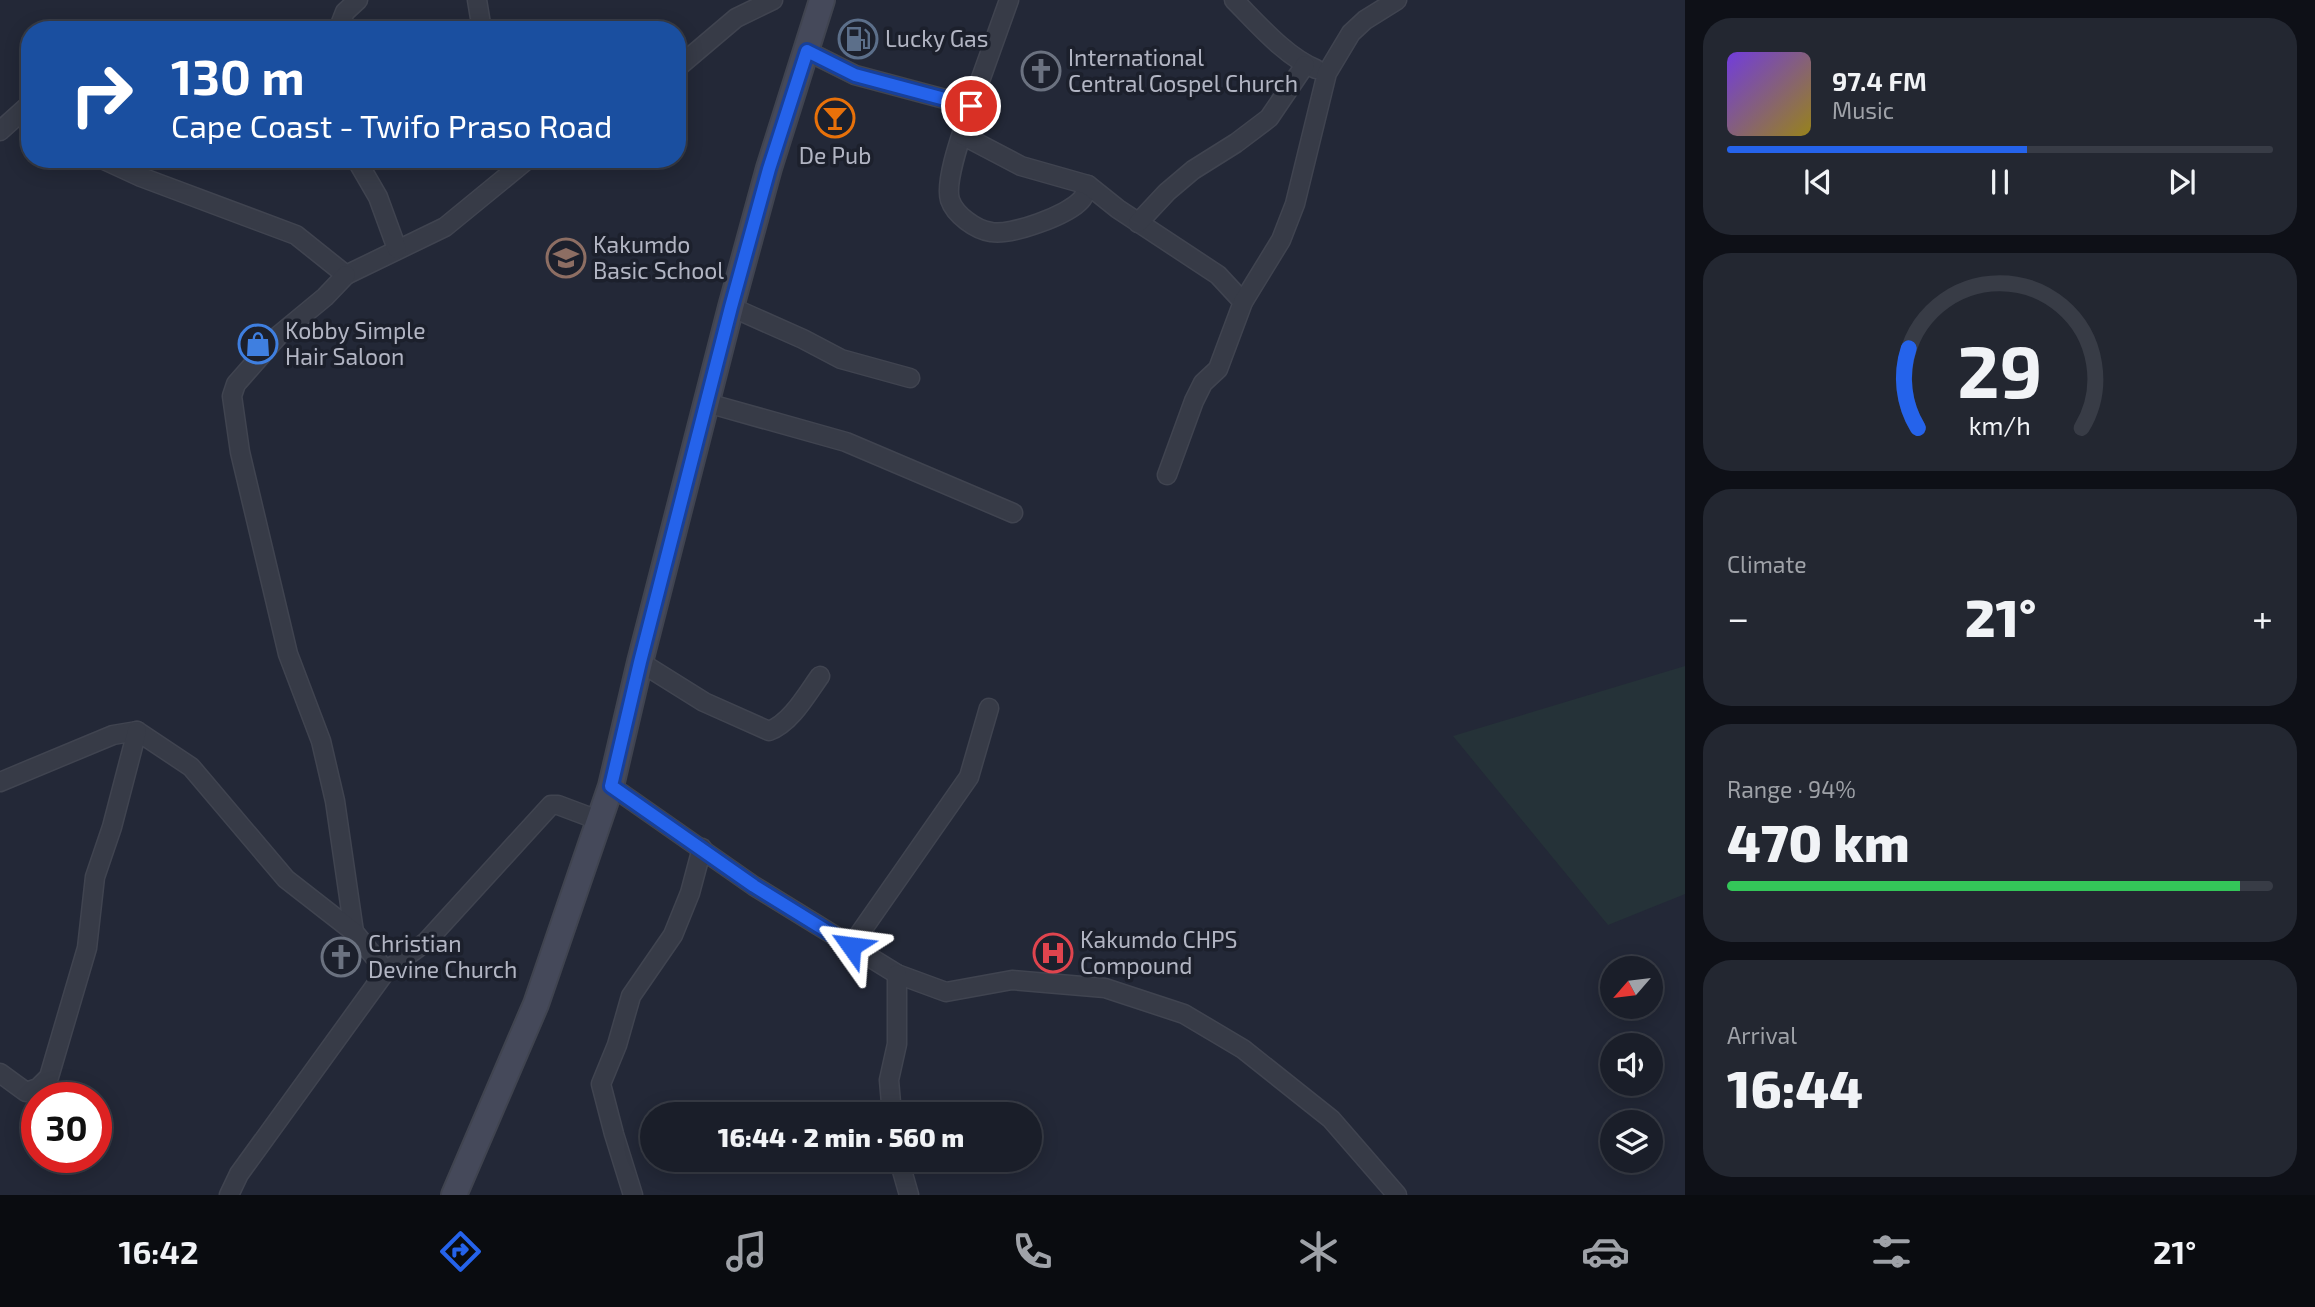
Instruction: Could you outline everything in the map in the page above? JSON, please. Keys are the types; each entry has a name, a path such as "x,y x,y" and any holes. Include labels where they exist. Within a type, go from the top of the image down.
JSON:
{"main road":[{"path":"454,1195 536,1004 611,786 731,307 769,169 822,0"}],"street":[{"path":"342,21 345,12 358,0"},
{"path":"477,0 480,21"},
{"path":"686,60 736,18 773,0"},
{"path":"1009,0 962,135 948,185 950,200 956,213 972,223 991,232 1011,231 1051,218 1074,206 1083,198 1088,185"},
{"path":"1234,0 1271,37 1305,65 1327,73"},
{"path":"1167,475 1194,401 1203,383 1218,369 1243,302 1281,240 1295,204 1327,73 1350,33 1364,20 1397,0"},
{"path":"807,51 855,75 971,106"},
{"path":"1138,223 1167,192 1193,170 1237,143 1269,118 1305,65"},
{"path":"0,131 21,112"},
{"path":"962,135 1021,166 1088,185 1138,223 1218,275 1243,302"},
{"path":"122,168 296,235 346,275"},
{"path":"361,168 378,197 397,249"},
{"path":"354,932 332,789 321,741 288,654 240,452 233,396 236,384 279,335 325,298 346,275 445,227 516,168"},
{"path":"731,307 841,359 909,378"},
{"path":"707,403 846,442 1013,513"},
{"path":"640,662 704,702 769,731 779,727 820,676"},
{"path":"851,946 969,777 989,708"},
{"path":"0,1073 26,1092 38,1088 49,1077 88,947 95,877 112,827 137,731"},
{"path":"0,782 113,735 137,731 191,767 286,879 354,932 386,971"},
{"path":"611,786 754,886 897,974 946,992 1012,980 1105,988 1184,1014 1243,1049 1331,1119 1397,1195"},
{"path":"229,1195 239,1174 386,971 426,942 551,805 558,805 598,820"},
{"path":"632,1195 601,1084 617,1045 631,996 673,935 690,893 702,848"},
{"path":"891,1102 889,1080 897,1044 897,974"},
{"path":"902,1172 909,1195"}],"shaded area":[{"path":"1685,666 1685,894 1608,925 1453,736"}],"place":[{"name":"Lucky Gas","path":"858,39"},
{"name":"International Central Gospel Church","path":"1041,71"},
{"name":"De Pub","path":"835,118"},
{"name":"Kakumdo Basic School","path":"566,258"},
{"name":"Kobby Simple Hair Saloon","path":"258,344"},
{"name":"Kakumdo CHPS Compound","path":"1053,953"},
{"name":"Christian Devine Church","path":"341,957"}],"route":[{"path":"851,946 754,886 611,786 731,307 769,169 807,51 855,75 971,106"}]}
